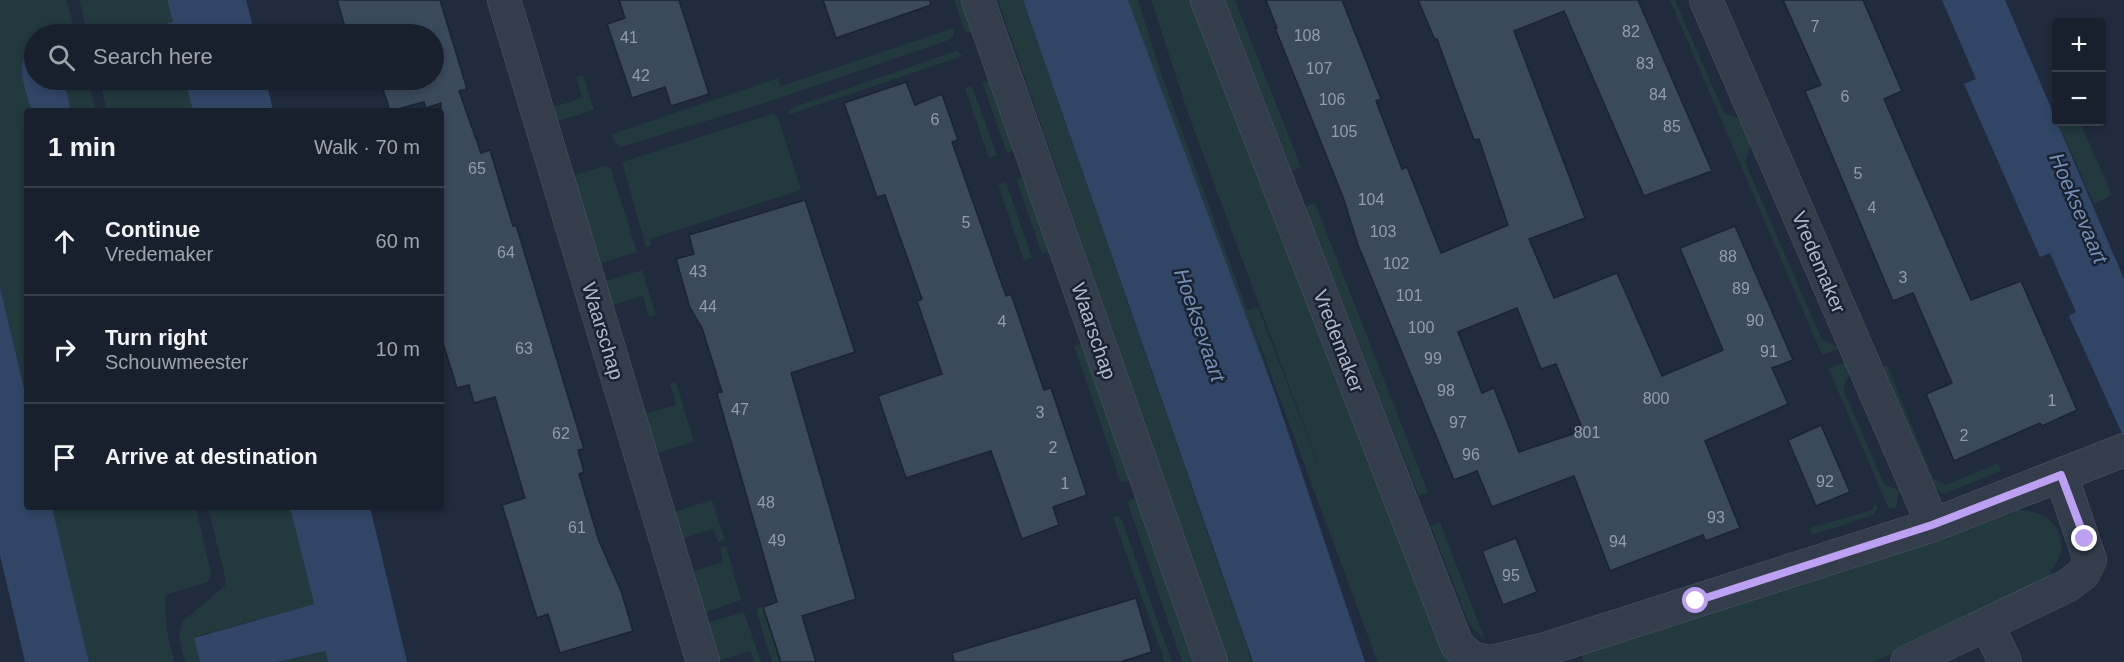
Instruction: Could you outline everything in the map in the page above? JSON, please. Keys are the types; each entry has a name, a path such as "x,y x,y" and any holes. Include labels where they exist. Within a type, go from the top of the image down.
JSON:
{"street":[{"name":"Waarschap","path":"504,0 703,662"},
{"name":"Waarschap","path":"978,0 1211,662"},
{"name":"Vredemaker","path":"1207,0 1457,645 1473,659 1491,662 1557,645 1932,525 2124,450"},
{"name":"Vredemaker","path":"1706,0 1932,525"},
{"path":"1907,662 2067,586 2083,574 2090,560 2061,475"},
{"path":"1987,624 2005,662"}],"green space":[{"path":"0,0 66,0 73,24 24,24 24,64 21,70 24,90 30,108 24,108 24,388 0,287"},
{"path":"79,0 167,0 173,22 164,24 85,24"},
{"path":"954,0 965,0 975,30 969,33 964,30"},
{"path":"998,0 1023,0 1252,662 1227,662"},
{"path":"1102,0 1138,0 1162,76 1247,310 1258,307 1328,490 1190,119 1151,0 1191,0 1450,662 1347,662"},
{"path":"1225,0 1235,0 1301,167 1292,171"},
{"path":"1670,0 1675,0 1724,113 1742,119 1754,146 1751,146 1745,162 1822,340 1836,346 1839,344 1840,348 1822,355"},
{"path":"953,28 954,36 949,40 771,101 621,147 614,142 612,134 778,78 781,86"},
{"path":"956,51 963,56 788,115 789,110 794,107"},
{"path":"583,75 594,110 555,122 550,108 582,98 576,77"},
{"path":"992,79 1016,149 1007,153 982,82"},
{"path":"972,86 997,155 989,158 965,88"},
{"path":"66,90 91,90 95,108 70,108"},
{"path":"102,90 188,90 192,108 106,108"},
{"path":"772,114 778,117 801,190 650,239 651,246 646,247 622,162"},
{"path":"2060,126 2082,126 2112,195 2094,204"},
{"path":"605,166 611,169 637,252 598,264 571,176"},
{"path":"1025,176 1051,252 1042,254 1016,179"},
{"path":"1006,182 1032,258 1024,261 998,185"},
{"path":"1315,203 1428,492 1419,496 1305,207"},
{"path":"642,270 656,315 649,317 643,296 610,306 603,282"},
{"path":"1083,343 1130,480 1121,483 1074,346"},
{"path":"1847,362 1851,371 1843,389 1884,484 1899,490 1896,508 1890,508 1887,505 1828,368"},
{"path":"1887,365 1933,478 1946,485 1998,463 2001,471 1944,494 1935,489 1877,369"},
{"path":"676,382 694,442 655,454 644,414 676,405 670,384"},
{"path":"1136,498 1193,662 1182,662 1127,501"},
{"path":"712,500 725,540 718,542 713,529 681,539 673,512"},
{"path":"1875,503 1878,508 1874,515 1812,535 1810,528 1872,510"},
{"path":"53,510 197,510 211,574 208,582 168,594 165,598 167,631 174,662 89,662"},
{"path":"209,510 291,510 314,604 194,637 200,662 185,662 179,636 182,622 225,586 226,581"},
{"path":"2019,510 2032,511 2043,516 2058,530 2061,550 2058,561 2050,572 2053,577 1874,662 1583,662 1582,652 1960,532"},
{"path":"1118,516 1122,520 1172,662 1165,662 1113,517"},
{"path":"1440,522 1485,640 1469,624 1431,526"},
{"path":"726,546 741,600 704,613 691,572 723,562 720,548"},
{"path":"763,606 780,662 772,662 757,614 758,608"},
{"path":"744,612 761,662 754,662 750,651 718,661 707,623"},
{"path":"325,651 328,662 278,662"}],"water":[{"path":"167,0 246,0 252,24 164,24 173,22"},
{"name":"Hoeksevaart","path":"1023,0 1128,0 1375,662 1253,662"},
{"name":"Hoeksevaart","path":"1942,0 2005,0 2052,110 2052,126 2059,126 2124,279 2124,438 2069,316 2076,312 2050,253 2040,257 1964,84 1976,79"},
{"path":"24,59 24,86 22,77"},
{"path":"25,90 66,90 70,108 30,108"},
{"path":"188,90 268,90 272,108 192,108"},
{"path":"0,287 24,388 24,510 53,510 89,662 25,662 0,555"},
{"path":"291,510 371,510 407,662 328,662 325,651 278,662 200,662 194,638 314,604"}],"pier":[{"path":"1247,310 1369,639 1377,662 1365,662"}],"building":[{"path":"337,0 440,0 467,89 459,91 481,153 490,150 513,226 516,225 584,449 578,450 584,472 579,474 599,541 621,591 633,631 560,653 548,614 537,618 502,505 525,498 495,397 474,403 469,385 457,388 444,347 444,108 441,108 441,103 426,108 424,102 401,108 389,108 383,90 444,90 444,24 344,24"},
{"path":"619,0 679,0 709,94 671,106 665,87 632,98 607,24 625,18"},
{"path":"823,0 930,0 931,5 836,38"},
{"path":"1266,0 1342,0 1381,99 1376,101 1402,169 1407,167 1441,253 1508,225 1479,139 1474,140 1437,39 1435,40 1418,0 1638,0 1712,171 1644,196 1564,11 1514,31 1585,218 1529,239 1554,298 1617,273 1662,376 1723,350 1680,248 1735,226 1793,360 1772,368 1788,404 1705,441 1740,528 1706,541 1703,535 1610,571 1574,476 1492,507 1477,471 1454,480 1358,245 1343,197 1275,28 1277,28","holes":["1517,308 1541,369 1556,364 1581,425 1577,426 1579,432 1519,452 1494,388 1482,393 1458,332"]},
{"path":"1783,0 1863,0 1902,91 1884,99 1971,300 2021,281 2077,410 2042,426 2040,423 1954,461 1926,394 1952,383 1913,293 1893,301 1805,91 1821,85"},
{"path":"906,82 915,105 942,94 958,140 952,142 1006,296 1011,294 1044,390 1051,388 1087,495 1053,507 1059,525 1022,539 991,451 906,478 878,396 942,374 917,301 922,299 885,195 877,197 844,103"},
{"path":"805,200 855,352 791,373 856,599 802,616 816,662 781,662 763,607 777,602 717,393 722,392 702,328 690,308 676,259 694,254 689,235"},
{"path":"1821,425 1850,492 1816,506 1788,440"},
{"path":"1516,538 1537,592 1503,605 1482,551"},
{"path":"1136,598 1152,652 1120,662 954,662 952,653"}],"route":[{"path":"1696,601 1932,525 2061,475 2085,539"}]}
